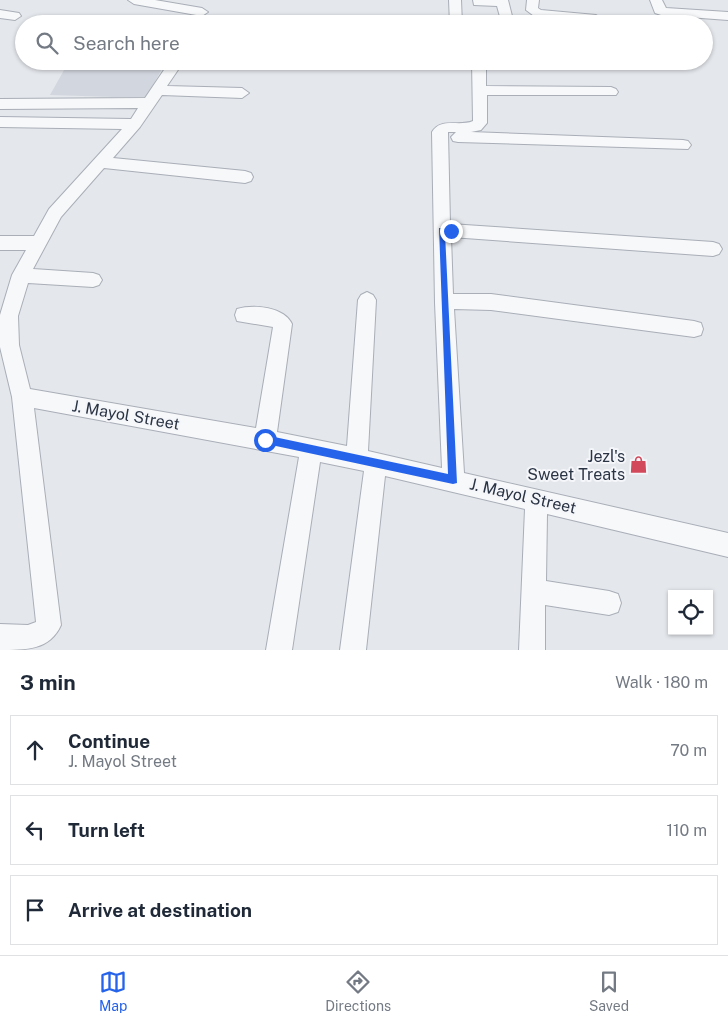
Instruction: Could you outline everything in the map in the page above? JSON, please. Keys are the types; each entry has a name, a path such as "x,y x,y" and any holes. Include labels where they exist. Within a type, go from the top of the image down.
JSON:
{"street":[{"path":"134,0 205,6"},
{"path":"455,0 456,15"},
{"path":"533,0 534,12 541,15"},
{"path":"656,0 659,10 665,12 712,15"},
{"path":"478,2 502,1 506,15"},
{"path":"0,14 15,16"},
{"path":"713,15 728,16"},
{"path":"0,637 37,636 46,631 49,625 22,397 4,316 21,275 55,213 134,124 171,70"},
{"path":"453,480 444,303 439,137 441,129 477,126 480,123 480,70"},
{"path":"481,90 611,92"},
{"path":"0,104 242,93"},
{"path":"0,122 134,124"},
{"path":"439,137 683,145"},
{"path":"100,162 245,177"},
{"path":"442,230 713,249"},
{"path":"0,243 38,244"},
{"path":"21,275 93,280"},
{"path":"353,650 366,461 368,300"},
{"path":"444,303 464,300 491,302 694,329"},
{"path":"244,314 276,318 282,324 265,440"},
{"name":"J. Mayol Street","path":"22,397 311,449 536,499 728,545"},
{"path":"279,650 311,449"},
{"path":"532,650 536,499"},
{"path":"534,591 609,603"}],"shaded area":[{"path":"64,70 161,70 146,98 50,95"}],"place":[{"name":"Jezl's Sweet Treats","path":"639,465"}],"route":[{"path":"265,440 453,480 442,230 451,231"}]}
